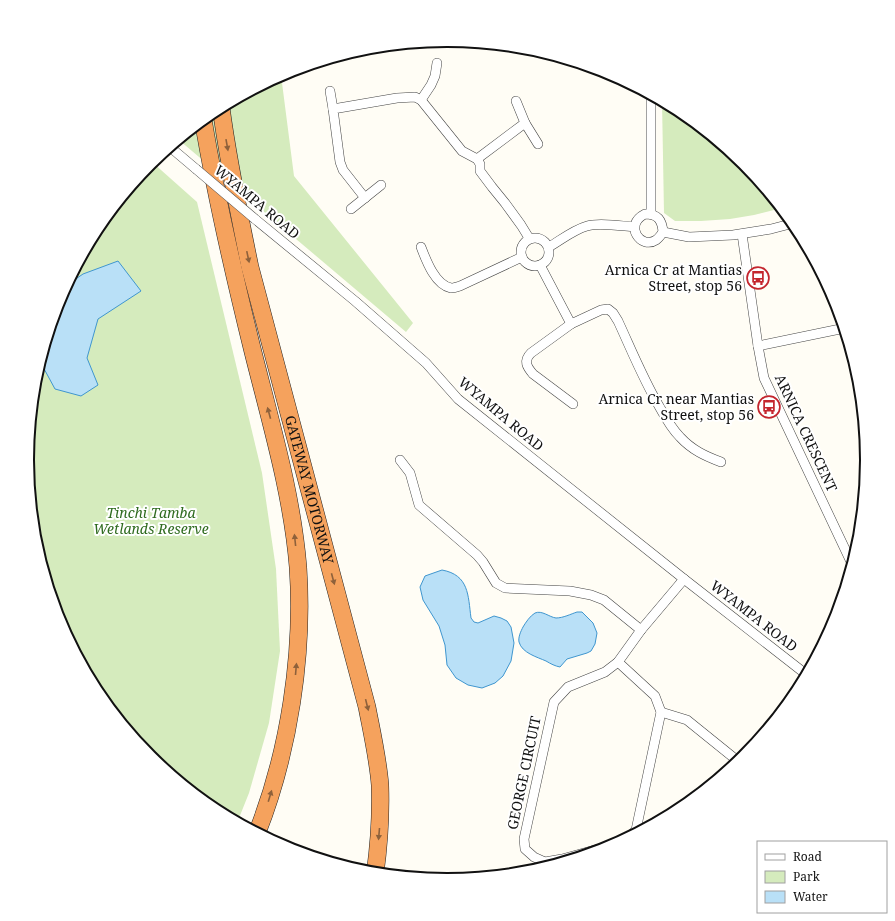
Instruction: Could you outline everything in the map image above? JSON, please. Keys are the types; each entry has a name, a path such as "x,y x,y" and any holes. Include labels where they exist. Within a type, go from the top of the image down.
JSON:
{"highway":[{"name":"GATEWAY MOTORWAY","path":"222,114 250,267 367,707 375,747 380,786 380,829 376,867"},
{"name":"GATEWAY MOTORWAY","path":"204,126 220,208 246,326 284,472 295,535 298,568 299,626 291,711 275,780 259,828"}],"street":[{"path":"421,100 435,76 437,63"},
{"path":"330,91 340,162 343,170 365,198"},
{"path":"333,109 397,98 415,97 421,100 462,151 477,159 480,164 480,171 521,225 529,238"},
{"path":"651,100 651,214"},
{"path":"516,101 525,123 538,144"},
{"path":"477,159 525,123"},
{"name":"WYAMPA ROAD","path":"174,151 355,301 426,363 458,399 803,672"},
{"path":"351,209 381,185"},
{"path":"645,214 651,214 662,223 663,232 656,240 646,242 638,237 634,227 636,221 640,217 645,214"},
{"path":"549,247 568,234 588,226 600,224 634,227"},
{"path":"663,232 689,237 733,235 787,225"},
{"name":"ARNICA CRESCENT","path":"742,234 764,378 849,558"},
{"path":"529,238 540,238 545,241 549,247 550,251 548,257 545,262 540,265 529,265 524,262 520,252 522,246 529,238"},
{"path":"421,247 433,274 438,281 444,286 452,288 460,286 522,257"},
{"path":"540,265 571,324"},
{"path":"573,404 528,369 526,362 528,356 571,324 600,310 608,309 613,313 618,321 650,390 672,428 681,438 699,452 721,462"},
{"path":"758,346 839,329"},
{"path":"400,460 410,474 419,505 478,555 496,583 505,588 570,591 591,595 604,600 641,630"},
{"name":"GEORGE CIRCUIT","path":"550,861 545,862 534,857 525,849 524,839 554,702 568,687 604,672 618,662 641,630 684,578"},
{"path":"618,662 655,696 661,712 636,828"},
{"path":"661,712 686,720 734,758"}],"green space":[{"path":"282,82 294,176 413,323 406,332 183,143 196,132 241,102"},
{"path":"662,107 699,132 720,150 740,168 776,209 730,219 701,221 675,221 664,213"},
{"name":"Tinchi Tamba Wetlands Reserve","path":"157,166 197,202 262,473 276,569 280,651 269,723 249,793 239,818 196,789 175,771 155,753 119,712 89,667 65,619 48,568 38,514 35,488 35,433 42,380 48,353 56,328 65,302 89,254 119,209"}],"water":[{"path":"118,261 141,291 98,319 87,358 98,385 81,396 55,389 44,369 48,353 65,302 77,278 83,274"},
{"path":"442,570 458,576 466,587 471,618 474,622 478,623 494,616 507,621 511,627 514,643 511,661 503,676 495,683 482,688 468,685 456,678 447,665 445,645 439,626 423,600 420,587 425,576"},
{"path":"577,612 582,612 593,623 597,633 595,644 591,651 567,659 560,667 526,652 521,646 519,636 521,630 528,619 535,613 543,613 556,618 564,617"}],"place":[{"name":"Arnica Cr at Mantias Street, stop 56","path":"758,278"},
{"name":"Arnica Cr near Mantias Street, stop 56","path":"769,407"}]}
